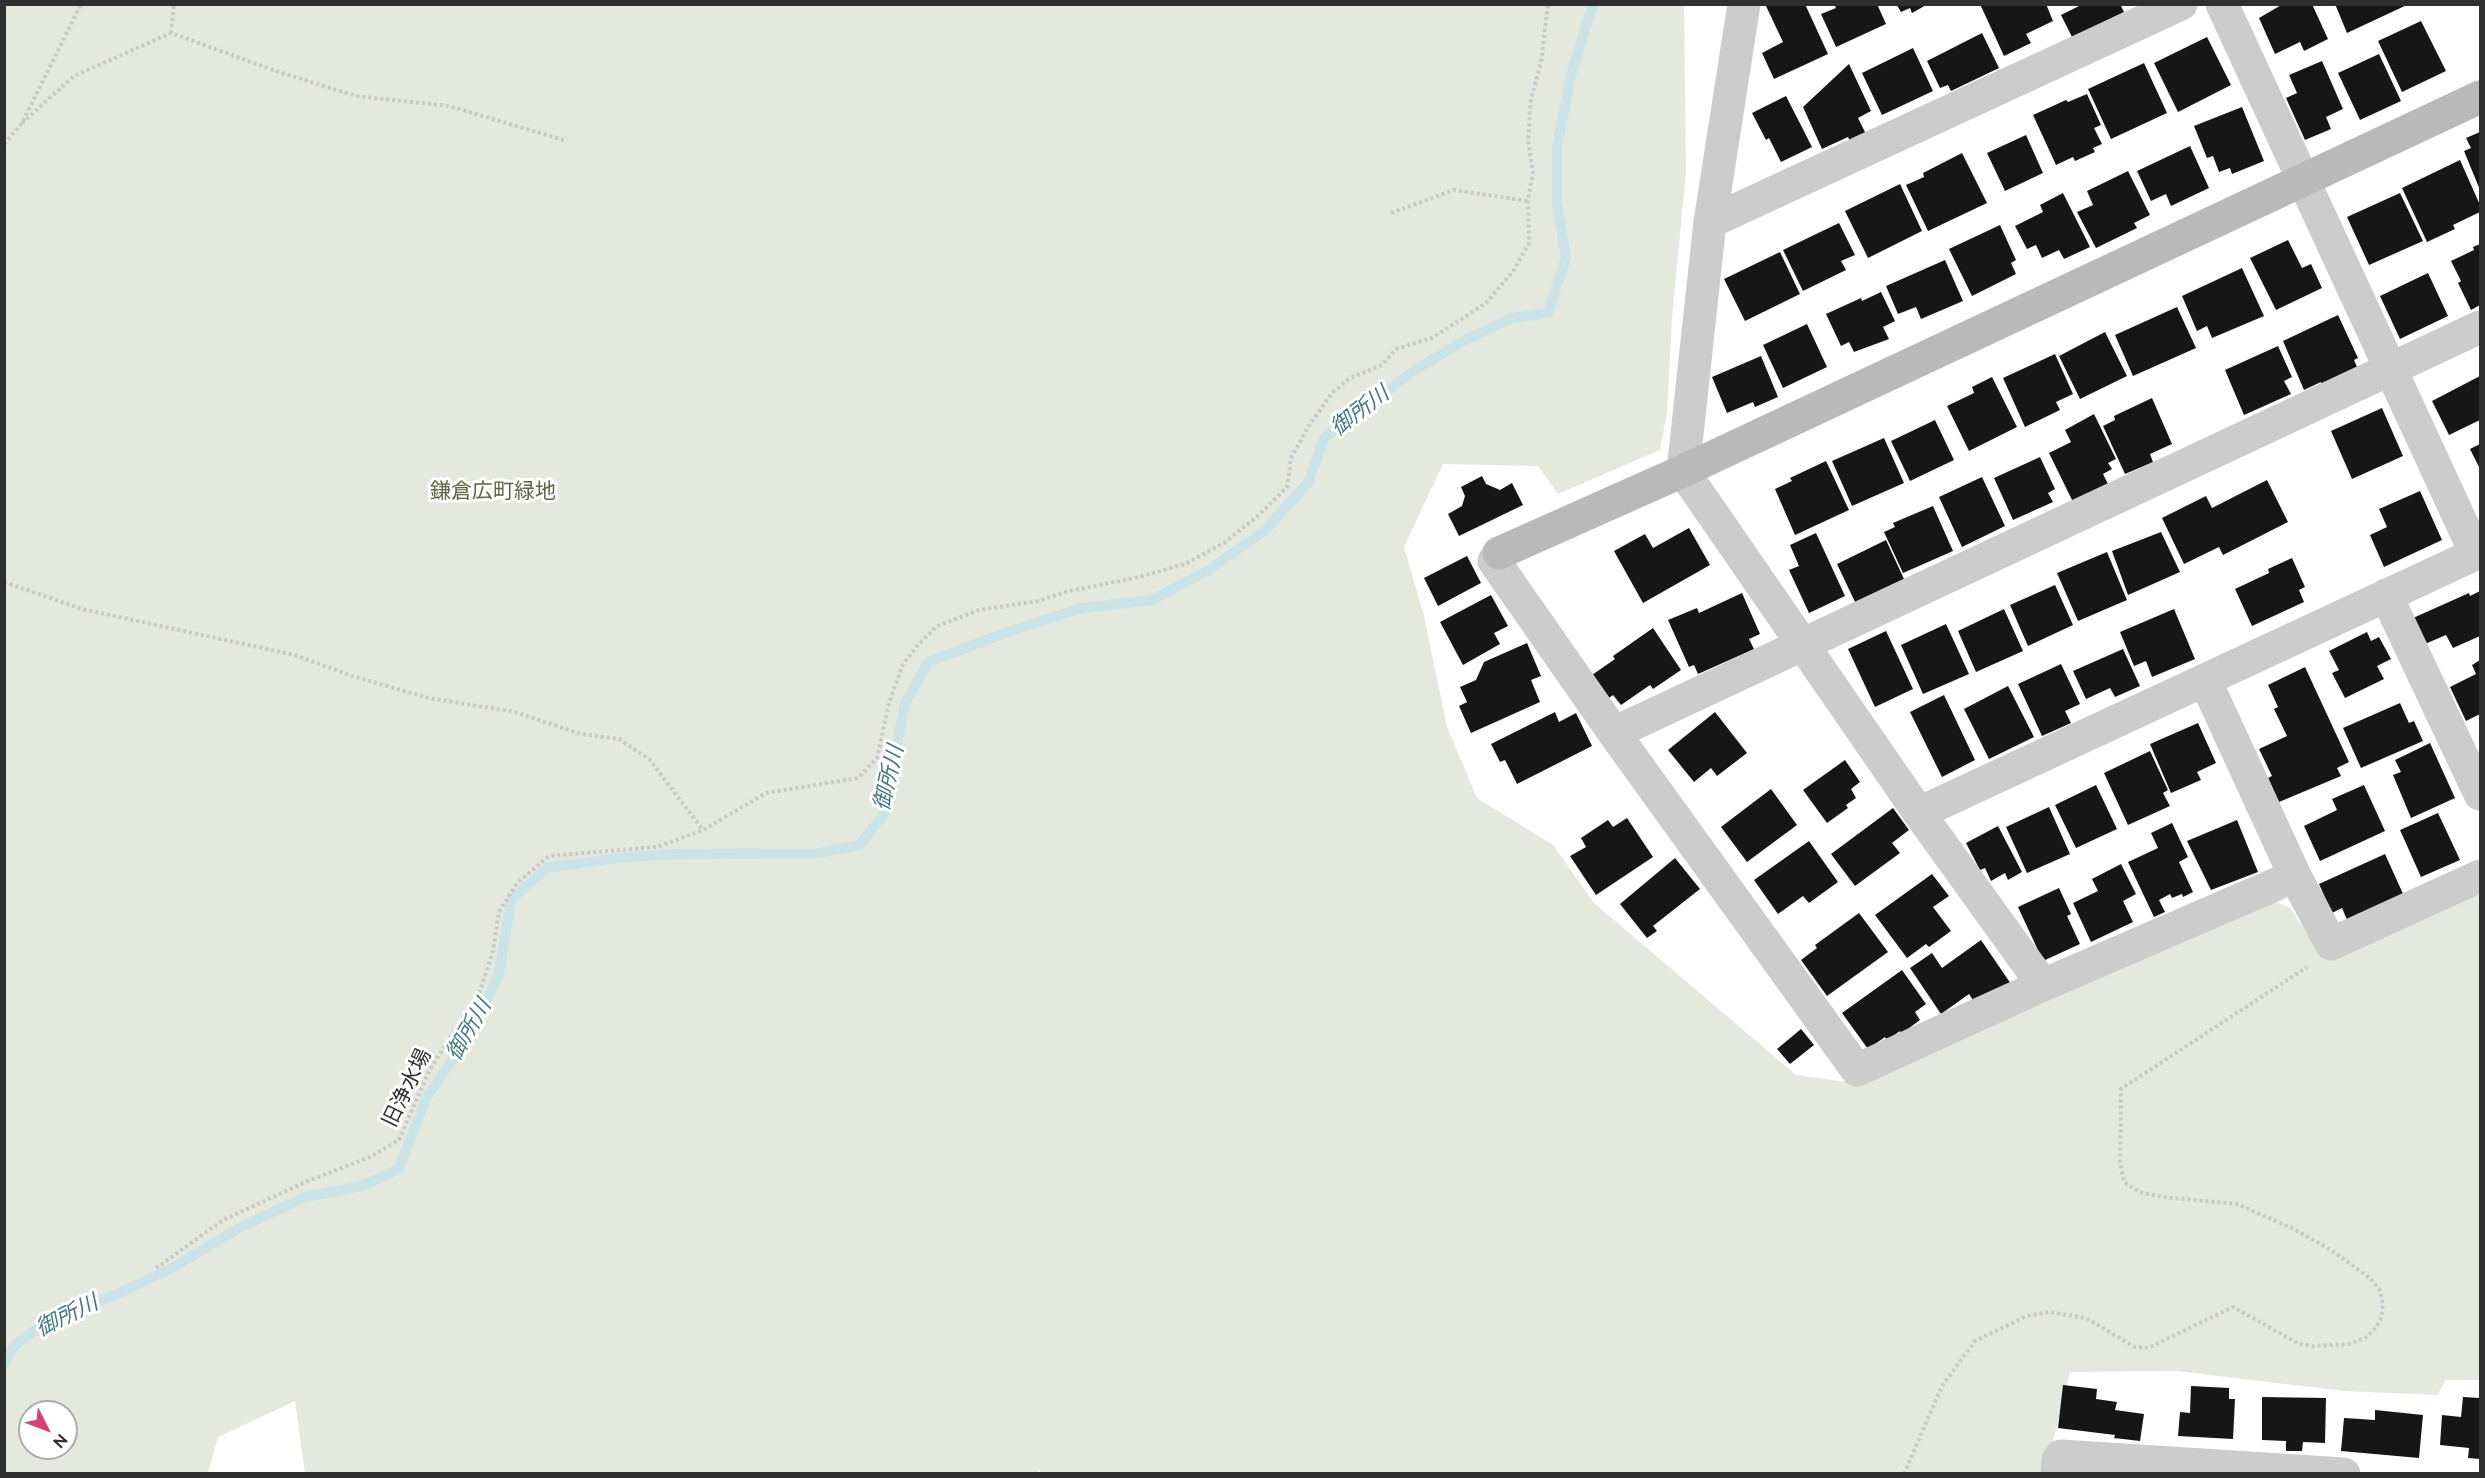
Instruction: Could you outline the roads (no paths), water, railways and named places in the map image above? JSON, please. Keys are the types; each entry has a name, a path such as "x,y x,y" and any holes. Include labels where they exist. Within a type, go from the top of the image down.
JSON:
{"street":[{"path":"1744,4 1710,222 1683,471 1919,813 2043,986"},
{"path":"1710,222 2181,4"},
{"path":"1919,813 2479,553 2222,4"},
{"path":"2295,876 1857,1070 1614,733 1494,561 1499,553 1683,471 2481,97"},
{"path":"1614,733 2481,327"},
{"path":"2386,596 2481,794"},
{"path":"2205,680 2295,876 2331,944 2481,876"},
{"path":"2057,1473 2058,1460 2061,1456 2344,1473"}],"waterway":[{"name":"御所川","path":"4,1364 15,1345 46,1322 115,1295 172,1268 241,1227 305,1197 362,1186 399,1169 426,1098 475,1027 499,974 511,900 547,868 617,858 673,854 819,853 860,845 883,815 905,703 928,662 1005,633 1082,608 1152,600 1209,570 1264,531 1308,483 1324,438 1414,371 1463,341 1512,318 1548,313 1566,258 1557,204 1557,147 1571,75 1593,4"}],"park label":[{"name":"鎌倉広町緑地","path":"493,492"}]}
